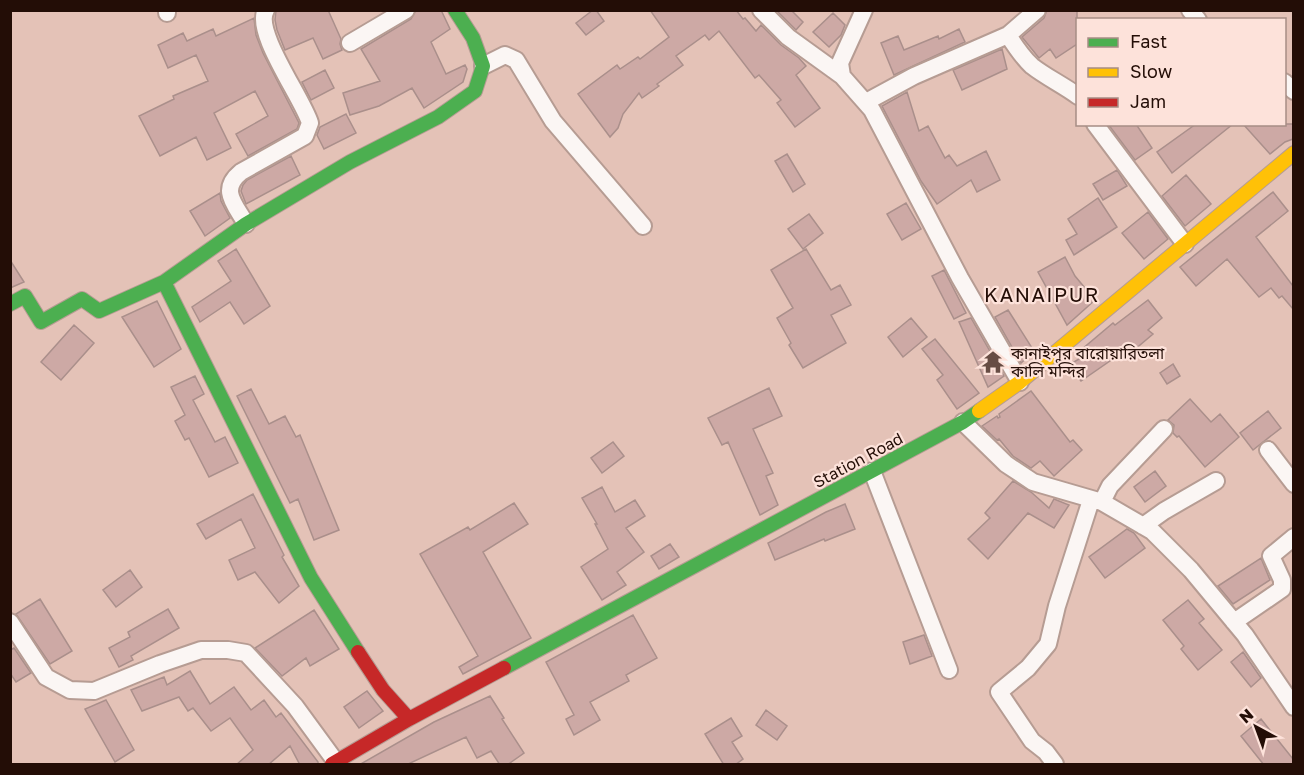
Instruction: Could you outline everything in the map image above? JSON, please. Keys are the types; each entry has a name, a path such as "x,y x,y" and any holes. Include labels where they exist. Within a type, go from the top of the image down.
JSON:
{"street":[{"path":"246,224 228,185 241,172 305,136 310,123 268,36 263,21 266,10"},
{"path":"351,43 406,10"},
{"path":"10,304 25,296 41,322 82,299 99,310 164,282 246,224 350,162 438,117 468,98 476,91 483,66 473,38 455,10"},
{"path":"761,10 788,37 842,76 872,110 960,278 1020,382"},
{"path":"842,76 840,63 864,10"},
{"path":"866,102 914,76 1008,35 1037,10"},
{"path":"1008,35 1020,54 1033,67 1076,95"},
{"path":"483,66 505,55 516,60 553,121 643,226"},
{"path":"1096,126 1185,244"},
{"name":"Station Road","path":"334,763 409,719 963,422 1020,382 1293,153"},
{"path":"164,282 311,578 383,690 409,719"},
{"path":"963,422 1006,464 1033,482 1097,501 1152,531 1191,570 1234,622 1293,707"},
{"path":"1055,765 1046,752 1032,741 999,692 1028,668 1048,644 1057,606 1097,501 1164,429"},
{"path":"1268,450 1293,484"},
{"path":"872,471 949,670"},
{"path":"1143,526 1216,481"},
{"path":"1234,622 1282,588 1282,580 1271,556 1293,537"},
{"path":"11,621 46,677 70,690 94,691 201,650 246,653 295,706 334,763"}],"building":[{"path":"276,10 328,10 341,39 342,50 323,59 313,38 285,50 277,30"},
{"path":"416,10 441,10 450,29 431,42 446,74 465,65 467,69 463,82 424,108 412,88 379,106 350,115 343,93 380,81 361,49 411,19"},
{"path":"596,10 604,21 586,35 576,23"},
{"path":"650,10 736,10 756,31 761,25 806,66 796,75 820,108 795,127 777,103 781,100 759,75 755,78 719,31 709,40 705,35 676,56 683,65 642,98 639,93 623,114 618,128 610,137 578,94 617,65 620,69 638,57 640,59 669,37"},
{"path":"776,10 791,10 803,22 796,30"},
{"path":"1047,10 1077,10 1076,45 1056,58 1050,49 1039,58 1022,37 1044,18"},
{"path":"833,13 845,25 841,35 829,47 813,32"},
{"path":"254,18 256,35 299,123 297,129 248,156 236,134 268,116 255,91 214,113 231,148 207,160 196,137 160,156 139,116 174,99 173,96 208,81 196,55 168,68 158,45 183,33 187,41 213,29 216,36"},
{"path":"959,29 965,42 894,75 881,43 898,36 904,50 938,36 939,39"},
{"path":"1002,49 1007,69 962,90 953,70"},
{"path":"325,70 334,88 311,100 302,82"},
{"path":"907,92 919,131 928,126 945,158 949,155 957,166 986,151 1000,180 977,192 971,180 937,204 921,181 882,106"},
{"path":"346,114 356,133 324,149 317,135 320,127"},
{"path":"1293,124 1293,139 1285,142 1270,154 1245,126"},
{"path":"1110,126 1137,126 1152,148 1135,160"},
{"path":"1193,126 1231,126 1172,173 1157,152"},
{"path":"787,154 805,184 793,192 775,161"},
{"path":"291,156 300,175 246,204 241,191 247,180"},
{"path":"1117,170 1127,186 1103,200 1093,184"},
{"path":"1186,175 1211,204 1185,226 1162,196"},
{"path":"1273,192 1288,211 1256,237 1293,286 1293,309 1282,296 1279,298 1271,288 1259,297 1227,259 1196,286 1180,267"},
{"path":"220,193 221,201 230,218 205,236 190,211"},
{"path":"1098,198 1117,227 1074,255 1066,240 1077,234 1068,219"},
{"path":"906,203 921,229 902,240 887,214"},
{"path":"1148,212 1168,239 1144,259 1122,233"},
{"path":"809,214 823,233 803,249 788,229"},
{"path":"236,249 270,306 244,324 230,302 200,322 192,307 231,281 218,261"},
{"path":"806,249 831,290 840,285 851,305 831,315 846,343 803,368 789,345 791,343 777,318 793,308 771,270"},
{"path":"1065,257 1075,276 1095,300 1067,325 1038,272"},
{"path":"10,260 24,282 10,288"},
{"path":"944,270 966,313 954,319 932,276"},
{"path":"1148,300 1162,318 1148,330 1153,334 1127,356 1123,352 1081,381 1069,365 1084,356 1081,350 1113,323 1115,325"},
{"path":"157,301 181,349 154,367 122,317"},
{"path":"1008,310 1034,351 1021,363 995,317"},
{"path":"911,318 927,337 903,357 888,337"},
{"path":"971,318 1004,376 988,387 959,322"},
{"path":"74,325 94,343 61,380 41,362"},
{"path":"935,339 979,393 957,409 937,380 943,375 922,349"},
{"path":"1173,364 1180,376 1167,384 1160,373"},
{"path":"195,376 204,394 193,400 215,442 225,437 238,463 209,477 189,438 185,440 175,421 185,415 171,387"},
{"path":"769,388 782,416 753,429 773,473 766,476 778,505 760,515 728,442 722,445 708,418"},
{"path":"251,389 269,424 285,416 296,437 300,435 339,530 314,540 298,499 290,503 237,396"},
{"path":"1031,391 1070,442 1073,440 1082,450 1054,476 1040,461 1031,468 1013,456 999,439 997,440 982,426 997,416 1000,417 999,414"},
{"path":"1190,399 1211,422 1220,414 1239,437 1205,467 1179,436 1173,433 1174,425 1168,420"},
{"path":"1268,411 1281,428 1253,450 1240,433"},
{"path":"613,442 624,456 602,473 591,458"},
{"path":"1155,471 1166,486 1145,502 1134,487"},
{"path":"1013,481 1031,492 1049,508 1054,499 1069,505 1054,528 1028,513 988,559 968,539 990,518 985,513"},
{"path":"602,487 615,512 635,500 645,516 626,528 644,552 617,572 626,585 602,600 581,567 608,549 582,498"},
{"path":"253,494 284,555 282,557 299,586 279,603 255,572 238,580 229,560 255,548 241,519 206,539 197,524"},
{"path":"514,503 528,524 483,552 531,638 463,674 459,667 478,656 420,554 468,527 470,530"},
{"path":"845,504 855,529 825,541 824,539 775,560 768,543"},
{"path":"1127,529 1134,533 1145,548 1105,578 1089,557"},
{"path":"670,544 679,557 659,569 651,556"},
{"path":"1261,558 1270,580 1233,604 1218,586"},
{"path":"130,570 142,587 116,607 103,590"},
{"path":"40,599 72,651 50,664 16,614"},
{"path":"1188,600 1204,619 1199,623 1222,650 1198,670 1181,649 1184,646 1163,620"},
{"path":"168,609 179,628 131,656 133,660 119,667 109,648 130,637 128,632"},
{"path":"314,610 339,649 310,666 306,658 282,676 255,648"},
{"path":"633,615 657,658 626,675 629,681 590,702 600,720 574,735 566,719 574,715 546,662"},
{"path":"924,635 932,656 910,664 903,642"},
{"path":"14,648 31,673 16,682 10,673 10,650"},
{"path":"1243,652 1261,678 1251,687 1231,662"},
{"path":"190,671 210,704 234,687 251,710 264,700 276,717 281,713 318,765 300,765 290,746 268,765 236,765 253,750 230,718 211,731 193,708 188,711 179,697 142,711 131,690 164,677 167,685"},
{"path":"367,691 383,711 359,728 344,707"},
{"path":"490,696 524,753 507,765 500,765 491,751 477,758 466,737 406,765 359,765 434,722"},
{"path":"106,700 134,750 115,762 85,709"},
{"path":"766,710 787,726 777,740 756,725"},
{"path":"731,718 742,736 732,742 743,759 735,765 724,765 705,734"},
{"path":"1261,719 1293,759 1293,765 1264,765 1241,736"}],"traffic: fast":[{"path":"164,282 246,224 350,162 438,117 475,91 483,66 473,38 455,10"},
{"path":"10,304 25,296 41,322 82,299 99,311 164,282 311,578 358,652"},
{"path":"504,668 963,422 979,411"}],"traffic: slow":[{"path":"979,411 1020,382 1294,153"}],"traffic: jam":[{"path":"358,652 383,690 409,719"},
{"path":"332,764 504,668"}],"place":[{"name":"কানাইপুর বারোয়ারিতলা কালি মন্দির","path":"993,362"}],"district":[{"name":"KANAIPUR","path":"1042,295"}]}
